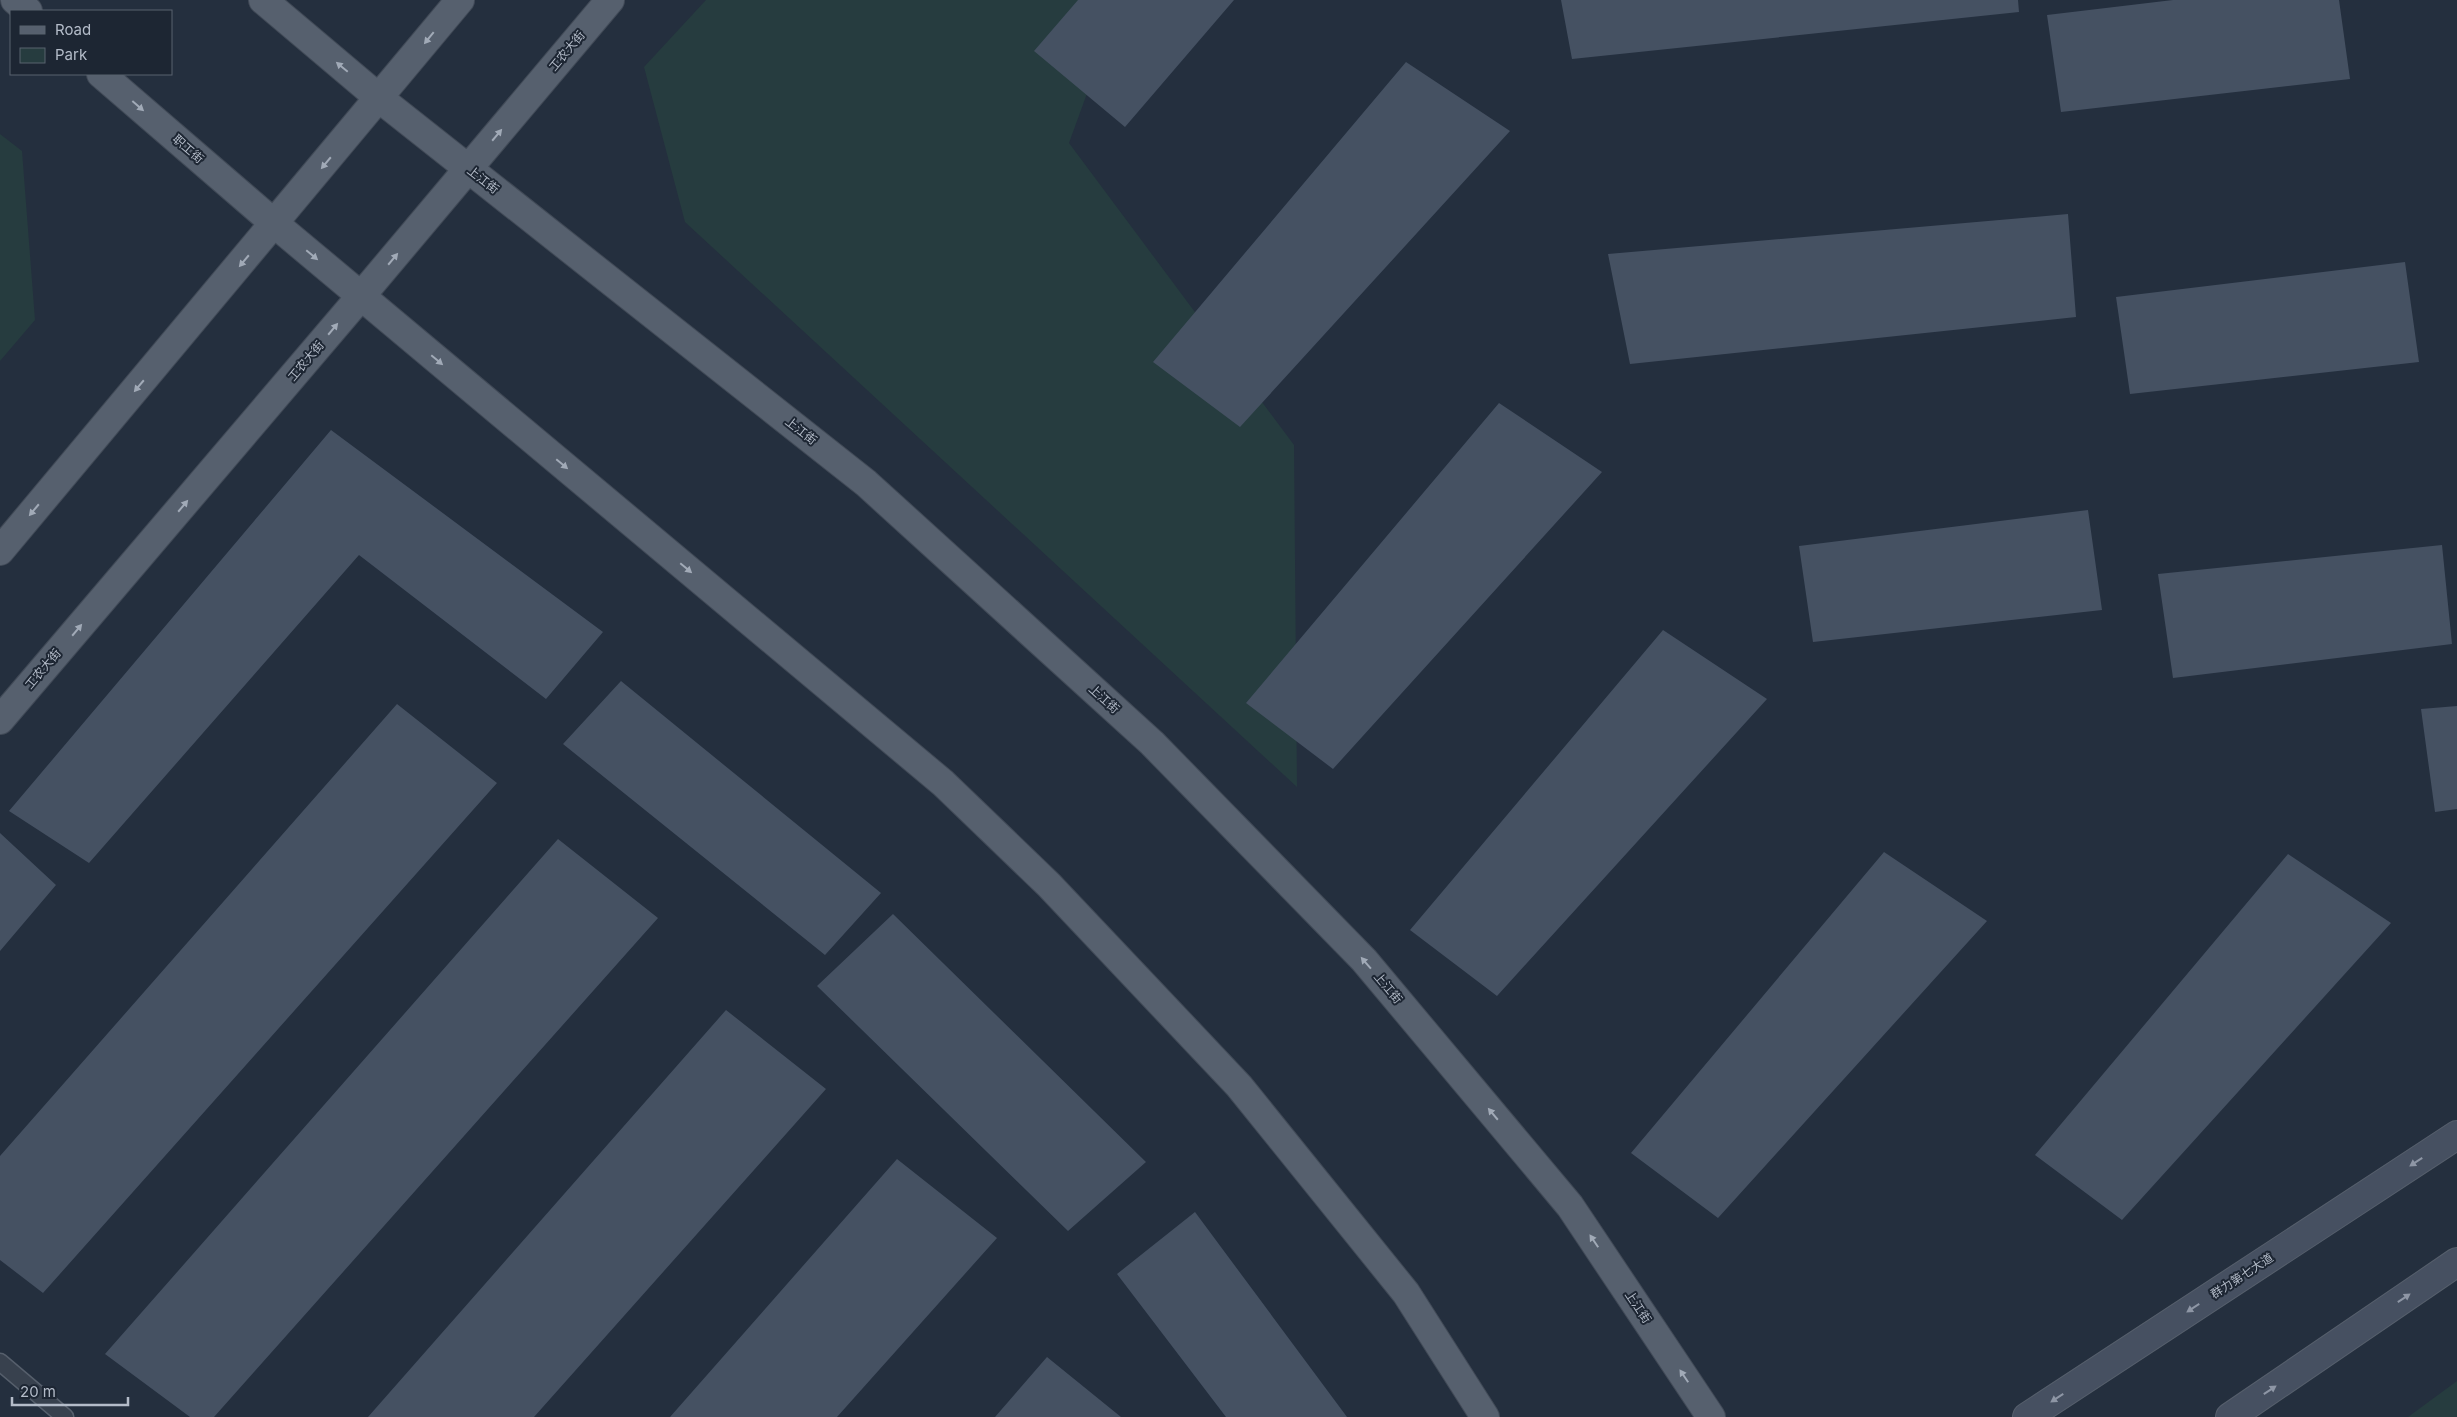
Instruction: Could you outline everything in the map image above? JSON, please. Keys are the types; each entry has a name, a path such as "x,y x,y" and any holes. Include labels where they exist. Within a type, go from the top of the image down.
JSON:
{"main road":[{"path":"15,0 27,10"},
{"path":"263,0 379,98"},
{"path":"0,551 275,224 460,0"},
{"name":"工农大街","path":"0,720 362,296 610,0"},
{"name":"职工街","path":"102,75 275,224"},
{"name":"上江街","path":"379,98 866,483 1152,743 1364,960 1570,1206 1711,1417"},
{"path":"275,224 943,783 1049,885 1239,1086 1406,1293 1485,1417"},
{"name":"群力第七大道","path":"2027,1417 2457,1135"},
{"path":"2230,1417 2457,1262"}],"lane":[{"path":"0,1362 65,1417"}],"green space":[{"path":"706,0 1121,0 1069,143 1294,445 1297,787 685,222 644,67"},
{"path":"0,134 22,151 35,320 0,361"},
{"path":"2457,1381 2457,1417 2408,1417"}],"building":[{"path":"1078,0 1234,0 1125,127 1034,51"},
{"path":"1561,0 2018,0 2019,12 1572,59"},
{"path":"2173,0 2339,0 2350,79 2061,112 2047,15"},
{"path":"1406,62 1510,131 1240,427 1153,362"},
{"path":"2068,214 2076,317 1630,364 1608,254"},
{"path":"2405,262 2419,362 2130,394 2116,297"},
{"path":"1499,403 1602,472 1333,769 1246,703"},
{"path":"331,430 603,632 546,699 359,555 89,863 9,811"},
{"path":"2088,510 2102,610 1813,642 1799,546"},
{"path":"2442,545 2452,644 2173,678 2158,574"},
{"path":"1663,630 1767,699 1497,996 1410,930"},
{"path":"621,681 881,893 825,955 563,744"},
{"path":"397,704 497,783 43,1293 0,1260 0,1156"},
{"path":"2457,706 2457,809 2435,812 2421,709"},
{"path":"0,833 56,885 0,951"},
{"path":"558,839 658,918 214,1417 190,1417 105,1354"},
{"path":"1884,852 1987,921 1718,1218 1631,1153"},
{"path":"2288,854 2391,923 2122,1220 2035,1155"},
{"path":"893,914 1146,1162 1068,1231 817,986"},
{"path":"726,1010 826,1089 534,1417 368,1417"},
{"path":"897,1159 997,1238 837,1417 670,1417"},
{"path":"1195,1212 1347,1417 1226,1417 1117,1274"},
{"path":"1047,1357 1121,1417 995,1417"}]}
